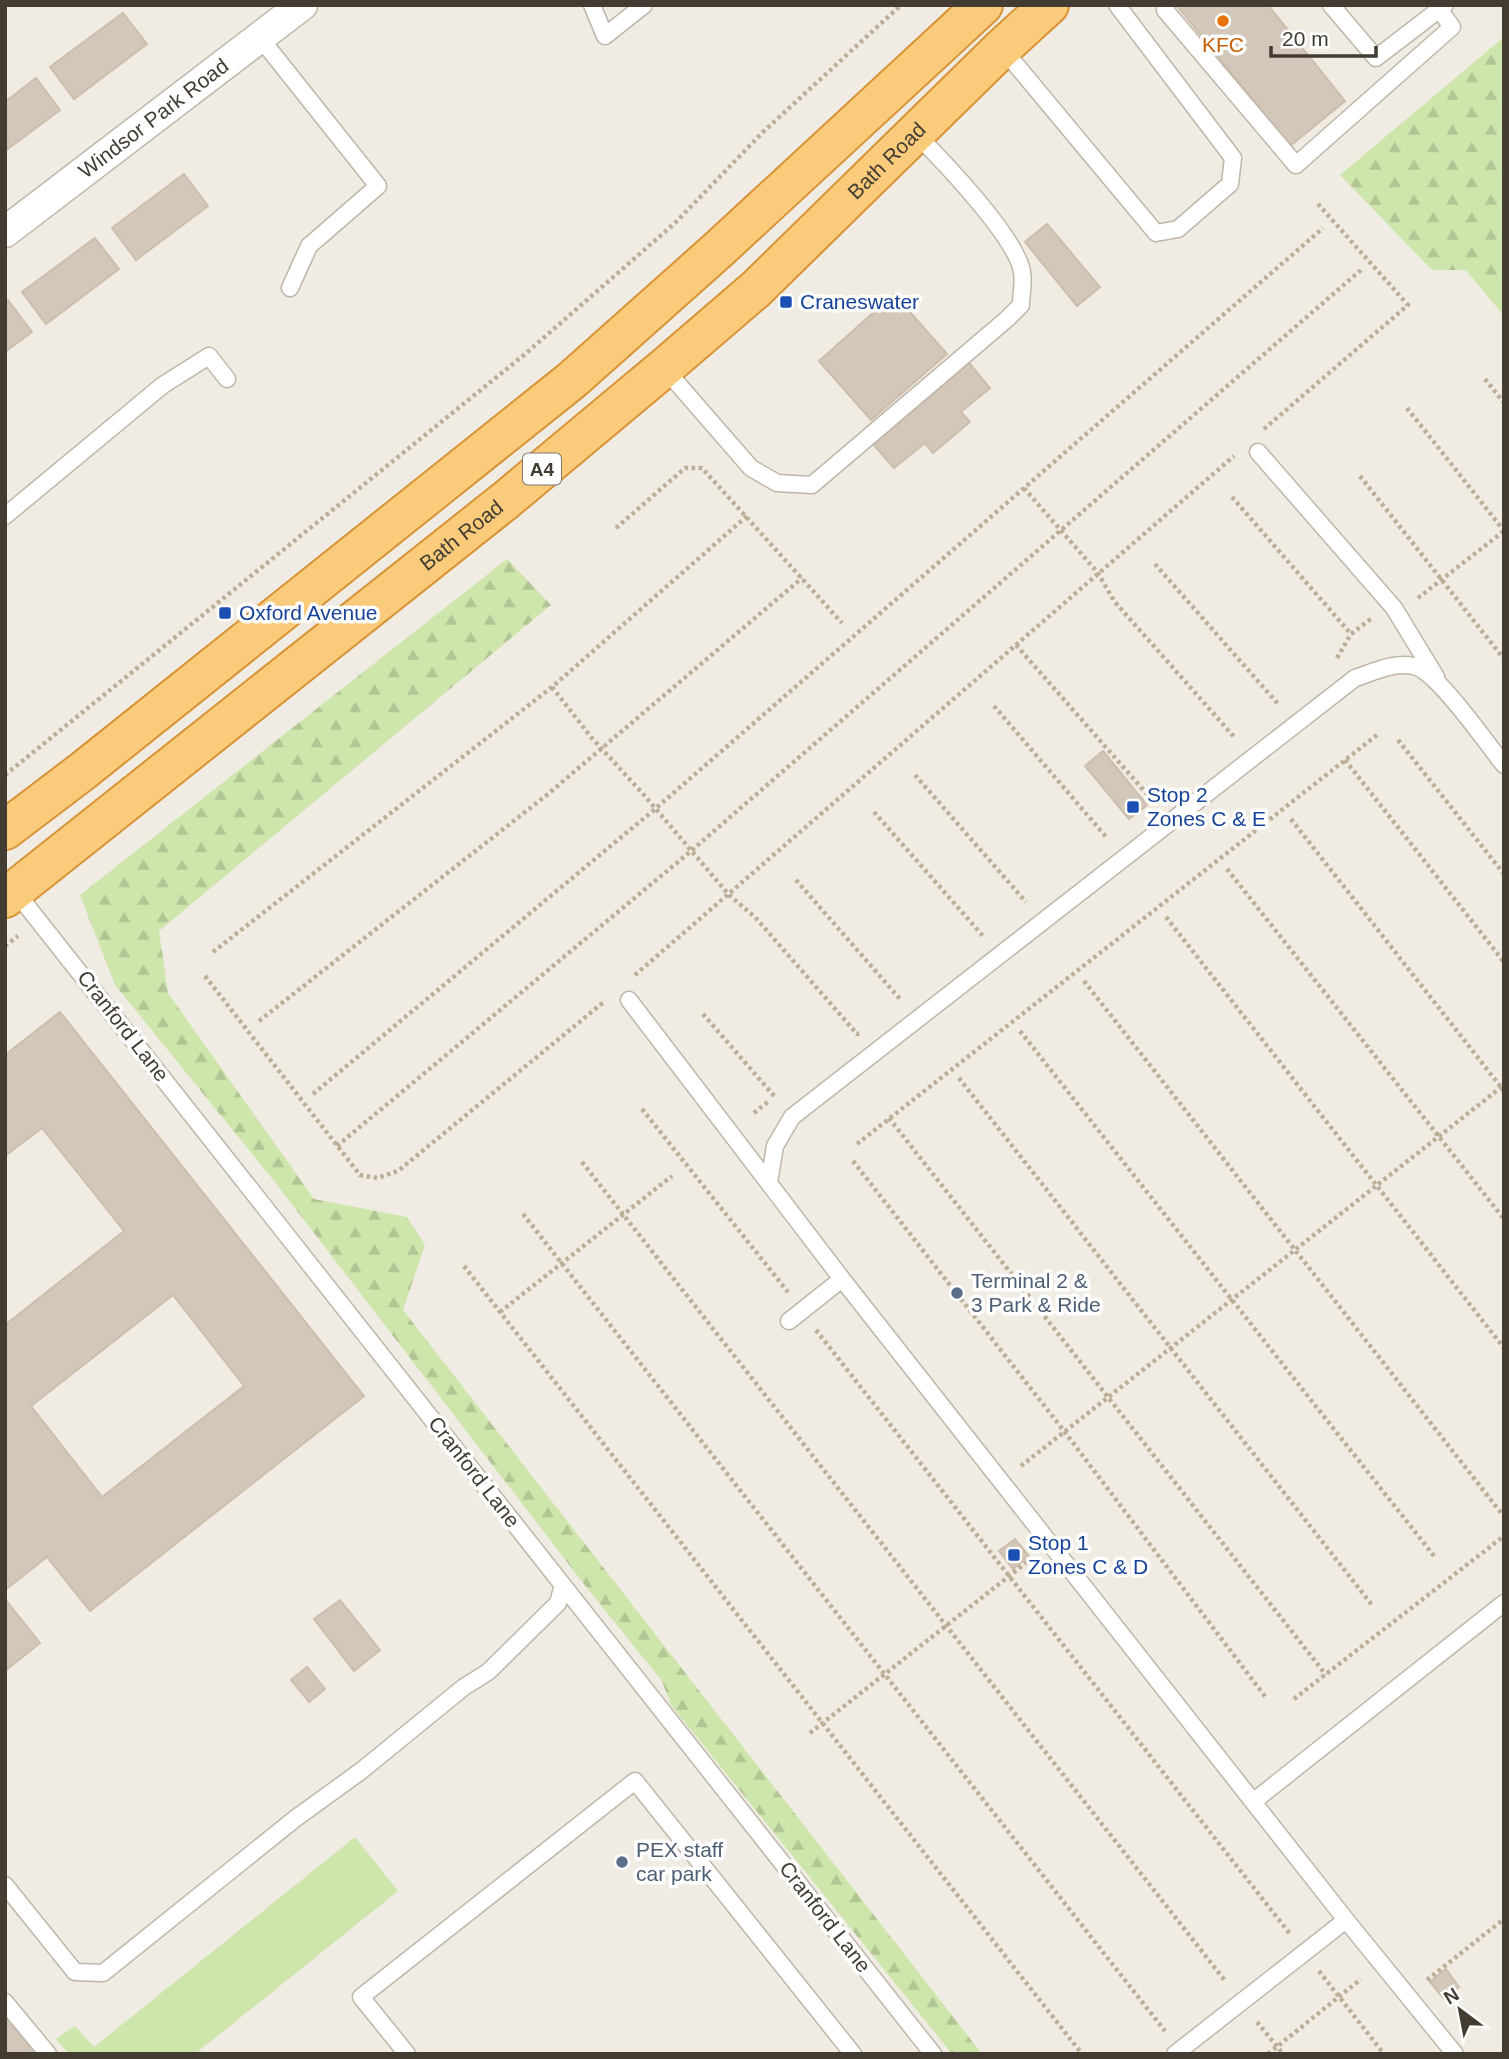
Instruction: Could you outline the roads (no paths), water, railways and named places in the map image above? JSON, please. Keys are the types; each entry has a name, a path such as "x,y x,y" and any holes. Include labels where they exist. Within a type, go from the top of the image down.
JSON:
{"highway":[{"name":"Bath Road","path":"8,889 506,500 664,368 756,289 1049,5"},
{"name":"A4","path":"5,830 572,380 719,249 973,9"}],"street":[{"name":"Windsor Park Road","path":"5,232 302,5"},
{"path":"973,9 1002,48"}],"lane":[{"path":"592,5 604,36 644,5"},
{"path":"1002,48 1156,233 1178,229 1230,184 1233,158 1116,5"},
{"path":"1167,5 1165,10 1296,165 1452,27 1442,7 1376,58 1331,5"},
{"path":"261,38 378,186 309,246 290,288"},
{"path":"664,368 751,468 777,483 812,485 1007,319 1021,305 1022,271 1010,243 949,169 915,134"},
{"path":"5,516 163,385 209,356 227,379"},
{"path":"1252,446 1394,608 1440,684 1504,765"},
{"path":"769,1183 775,1146 792,1117 1355,678 1391,666 1415,666 1440,684"},
{"name":"Cranford Lane","path":"8,889 933,2054"},
{"path":"629,1000 842,1279 1346,1920 1455,2054"},
{"path":"796,1316 842,1279"},
{"path":"5,1885 75,1972 103,1973 296,1818 362,1771 464,1687 488,1672 558,1603 563,1585"},
{"path":"1254,1801 1504,1604"},
{"path":"407,2054 361,1997 635,1782 853,2054"},
{"path":"1177,2052 1346,1920"},
{"path":"5,2002 48,2054"}],"place":[{"name":"KFC","path":"1223,21"},
{"name":"Craneswater","path":"786,302"},
{"name":"Oxford Avenue","path":"225,613"},
{"name":"Stop 2 Zones C & E","path":"1133,807"},
{"name":"Terminal 2 & 3 Park & Ride","path":"957,1293"},
{"name":"Stop 1 Zones C & D","path":"1014,1555"},
{"name":"PEX staff car park","path":"622,1862"}]}
